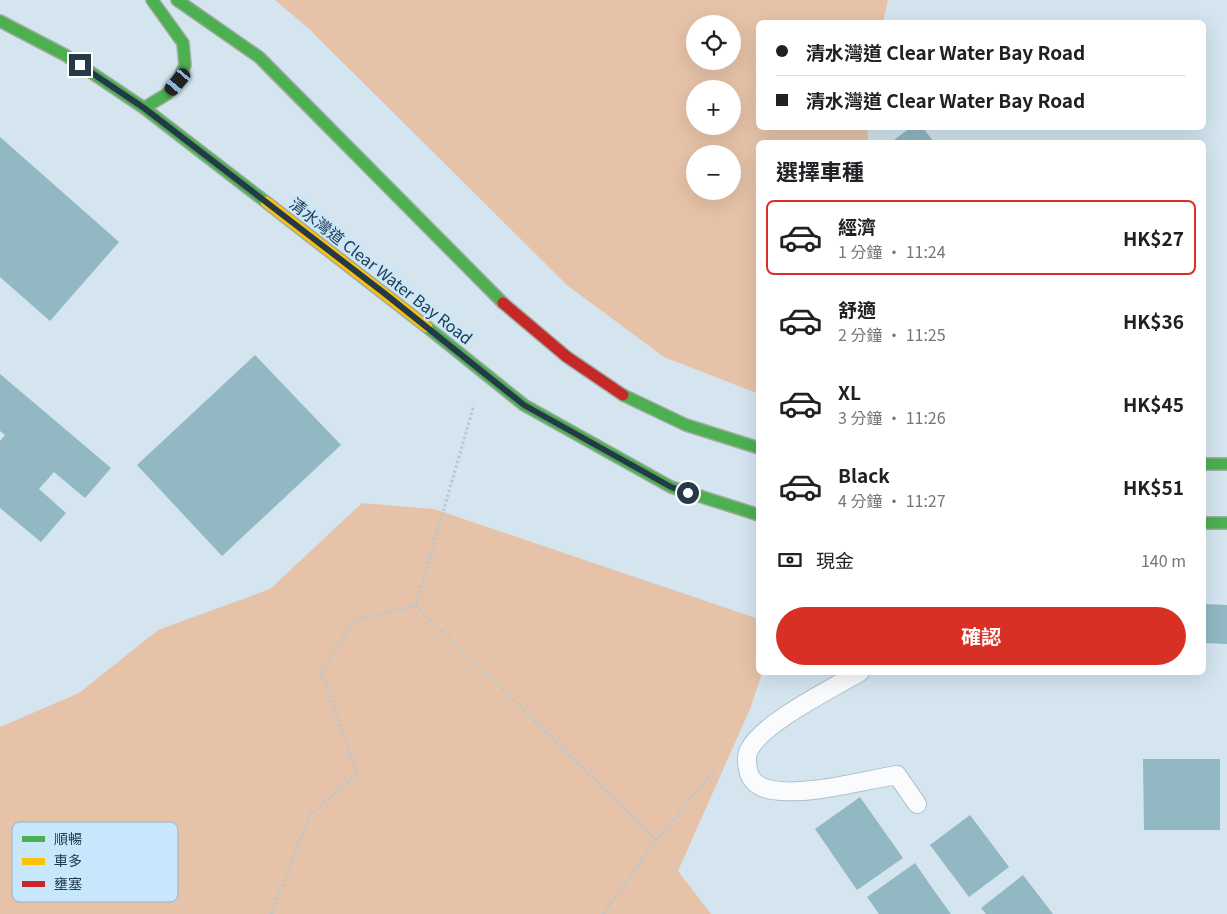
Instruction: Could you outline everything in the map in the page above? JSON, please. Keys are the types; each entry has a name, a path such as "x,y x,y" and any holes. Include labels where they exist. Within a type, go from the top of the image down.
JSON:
{"main road":[{"path":"144,108 167,94 178,82 185,65 183,42 152,0"},
{"path":"177,0 258,57 509,309 550,346 589,376 650,410 694,430 756,447"},
{"name":"清水灣道 Clear Water Bay Road","path":"0,20 65,55 144,108 384,293 524,405 671,487 756,514"},
{"path":"1206,464 1227,464"},
{"path":"1206,524 1227,523"}],"lane":[{"path":"855,675 762,734 748,752 748,772 753,782 765,788 786,790 814,789 897,775 917,804"}],"path":[{"path":"416,606 474,404"},
{"path":"416,606 656,840"},
{"path":"271,914 311,813 357,775 321,671 354,621 416,606"},
{"path":"603,914 656,840 722,760"}],"shaded area":[{"path":"275,0 888,0 883,20 756,20 756,130 867,130 868,140 756,140 756,393 664,357 568,286 308,28"},
{"path":"362,503 434,509 756,618 756,675 761,675 750,709 678,871 711,914 0,914 0,727 79,693 158,630 270,589"}],"building":[{"path":"907,130 925,130 932,140 894,140"},
{"path":"0,137 119,242 50,321 0,277"},
{"path":"255,355 341,445 222,556 137,465"},
{"path":"0,374 111,468 85,498 54,472 39,489 66,513 41,542 0,508 0,441 5,435 0,431"},
{"path":"1206,604 1227,605 1227,644 1206,643"},
{"path":"1143,759 1220,759 1220,830 1144,830"},
{"path":"860,797 903,858 857,890 815,829"},
{"path":"970,815 1009,867 969,897 930,845"},
{"path":"915,863 951,914 879,914 867,897"},
{"path":"1023,875 1053,914 986,914 981,908"}],"traffic: fast":[{"path":"144,108 167,94 178,82 185,65 183,43 152,0"},
{"path":"177,0 259,57 503,303"},
{"path":"0,21 65,55 144,108 266,202"},
{"path":"427,327 524,405 671,487 756,514"},
{"path":"623,395 686,425 756,447"},
{"path":"1206,464 1227,464"},
{"path":"1206,523 1227,523"}],"traffic: slow":[{"path":"266,202 427,327"}],"traffic: jam":[{"path":"503,303 567,357 623,395"}],"route":[{"path":"80,65 144,108 384,293 524,405 671,487 688,493"}]}
